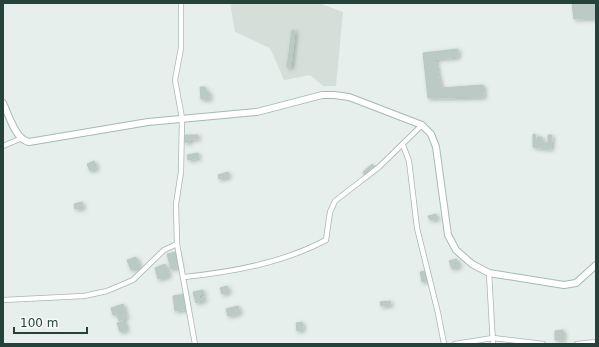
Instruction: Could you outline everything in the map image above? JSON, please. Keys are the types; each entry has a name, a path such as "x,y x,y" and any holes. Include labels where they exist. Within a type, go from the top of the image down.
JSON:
{"main road":[{"path":"3,103 22,138 29,142 148,122 257,112 322,95 349,97 422,125 431,134 436,147 448,235 461,255 472,264 489,273 564,285 576,283 596,265"}],"street":[{"path":"181,3 181,48 175,80 182,118 181,172 176,204 178,244 195,344"},
{"path":"184,277 217,274 266,262 303,252 326,240 330,212 335,201 380,167 422,125"},
{"path":"3,146 22,138"},
{"path":"403,144 409,161 417,228 444,344"},
{"path":"3,300 84,296 107,291 133,280 164,250 178,244"},
{"path":"489,273 493,322 493,344"},
{"path":"455,344 493,338 543,344"},
{"path":"577,344 596,342"}],"shaded area":[{"path":"230,3 319,3 343,12 336,86 323,86 310,75 284,80 270,48 235,32"}],"building":[{"path":"572,3 596,3 596,18 574,19"},
{"path":"292,30 295,31 291,67 287,67"},
{"path":"458,49 458,57 435,59 441,88 483,85 484,97 428,98 423,53"},
{"path":"200,87 205,87 206,93 209,92 210,99 201,99"},
{"path":"533,134 536,135 535,141 538,141 537,137 542,137 542,143 548,143 548,135 552,135 551,149 533,147"},
{"path":"185,135 198,135 198,139 190,139 189,143 185,142"},
{"path":"198,153 199,158 188,160 187,155"},
{"path":"94,161 97,168 90,171 87,164"},
{"path":"372,164 375,167 365,176 363,172"},
{"path":"228,172 229,177 219,179 218,175"},
{"path":"82,202 83,208 75,209 74,204"},
{"path":"436,214 438,219 430,220 428,216"},
{"path":"176,252 180,267 171,269 167,254"},
{"path":"136,257 140,267 131,270 127,260"},
{"path":"456,259 460,266 452,269 449,261"},
{"path":"165,264 169,276 158,279 155,268"},
{"path":"425,271 427,281 422,282 420,272"},
{"path":"227,286 229,292 222,294 220,288"},
{"path":"203,290 204,294 194,296 193,292"},
{"path":"185,294 187,309 175,311 173,296"},
{"path":"199,295 200,298 204,297 205,300 196,303 194,296"},
{"path":"390,301 391,305 381,306 380,302"},
{"path":"123,304 125,311 113,315 111,308"},
{"path":"238,306 240,313 228,316 226,309"},
{"path":"124,312 127,317 119,321 117,315"},
{"path":"124,321 127,330 120,332 117,323"},
{"path":"302,322 303,330 297,331 296,323"},
{"path":"563,330 564,340 555,340 555,331"}]}
